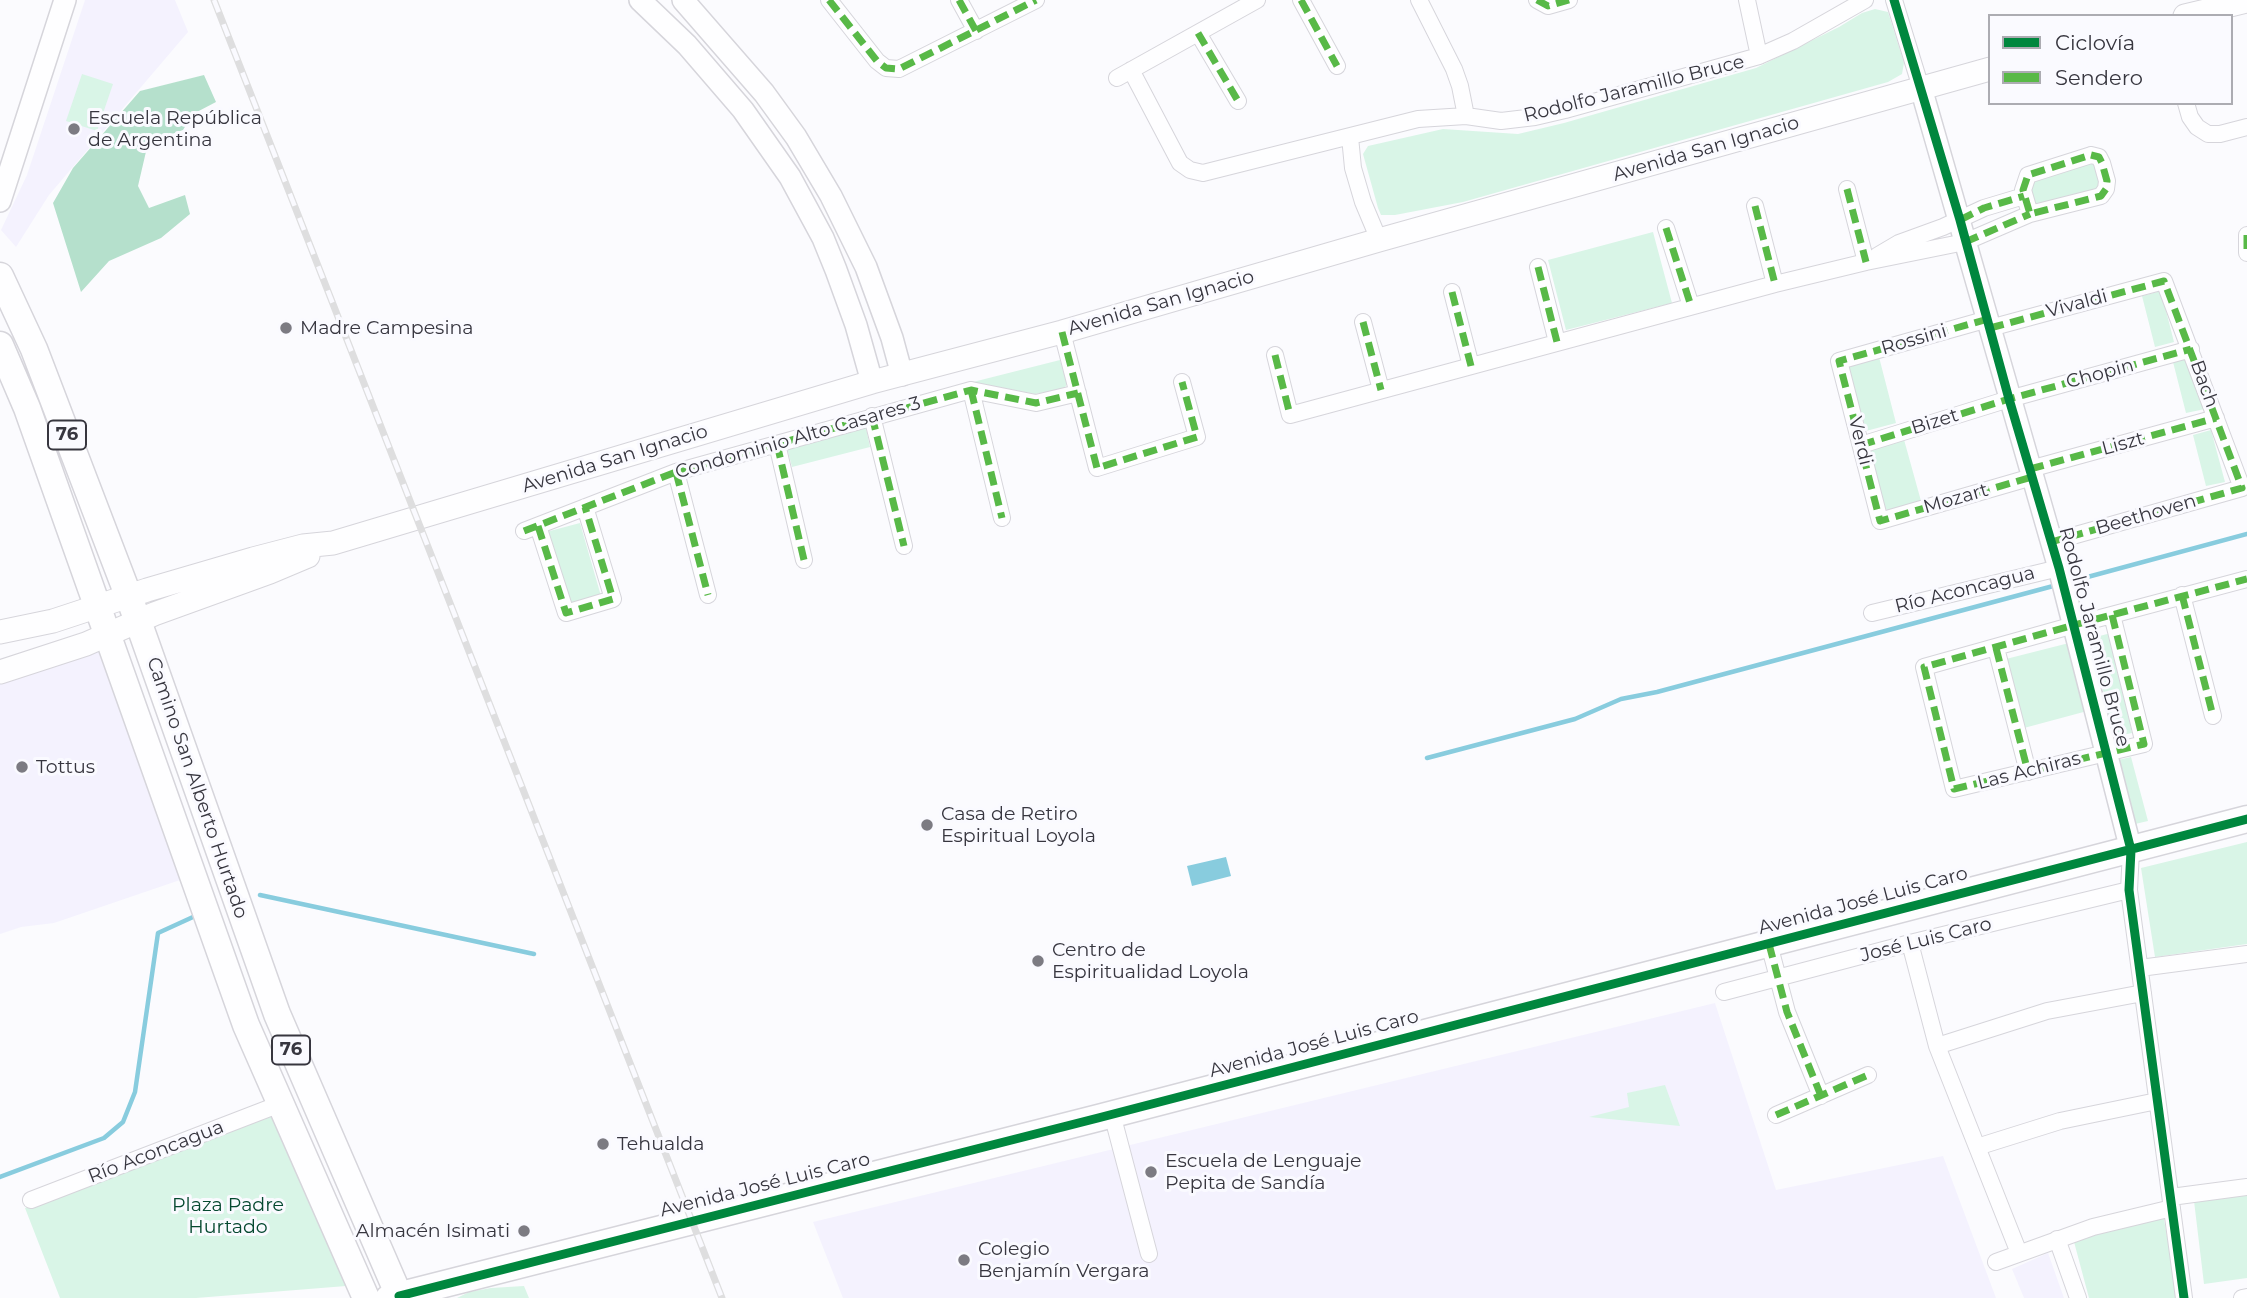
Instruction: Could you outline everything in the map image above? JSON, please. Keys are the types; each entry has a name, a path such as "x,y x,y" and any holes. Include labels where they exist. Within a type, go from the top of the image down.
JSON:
{"main road":[{"path":"2193,14 2247,1"},
{"name":"Avenida San Ignacio","path":"0,672 107,635 173,606 292,564 333,543 872,382 1062,332 1988,70"},
{"name":"Camino San Alberto Hurtado","path":"0,276 44,374 138,621 277,1014 396,1297"},
{"name":"Camino San Alberto Hurtado","path":"0,345 27,408 246,1025 366,1298"},
{"name":"Avenida San Ignacio","path":"0,632 53,621 263,556 303,546 333,543"},
{"name":"Avenida José Luis Caro","path":"396,1297 1112,1115 2247,819"}],"street":[{"path":"0,201 65,0"},
{"path":"640,0 687,45 772,148 807,208 847,297 872,382"},
{"path":"683,0 764,93 796,137 831,196 866,267 888,326 902,375"},
{"path":"829,0 877,61 892,69 906,68 1036,0"},
{"path":"959,0 976,32"},
{"path":"1238,101 1198,33 1257,0"},
{"path":"1301,0 1336,66"},
{"path":"1419,0 1454,69 1466,117"},
{"path":"1543,3 1569,0"},
{"path":"1747,0 1759,57"},
{"name":"Rodolfo Jaramillo Bruce","path":"1198,33 1124,74 1180,163 1190,170 1203,173 1418,119 1443,116 1501,121 1535,117 1759,57 1865,0"},
{"name":"Rodolfo Jaramillo Bruce","path":"1894,0 2059,568 2131,850 2129,890 2184,1298"},
{"path":"743,110 756,104 764,93"},
{"path":"2187,105 2197,127 2208,134 2220,134 2247,127"},
{"path":"1350,137 1353,169 1379,240"},
{"path":"1275,355 1290,415 1776,284 1965,242 2030,214 2101,196 2106,188 2099,157 2091,155 2028,175 2024,184 2024,196 2030,214"},
{"path":"1847,189 1866,262"},
{"path":"807,208 819,198 831,196"},
{"path":"1866,262 1899,243 1984,208 2024,196"},
{"path":"1755,206 1776,284"},
{"path":"1666,228 1691,306"},
{"path":"2247,235 2247,253"},
{"path":"1538,267 1557,342"},
{"name":"Vivaldi","path":"1989,324 2164,281"},
{"name":"Bach","path":"2164,281 2242,488"},
{"path":"1452,292 1471,366"},
{"path":"1363,322 1381,390"},
{"name":"Rossini","path":"1839,361 1989,324"},
{"path":"1062,332 1097,468 1197,437 1182,382"},
{"name":"Chopin","path":"2008,399 2191,349"},
{"name":"Verdi","path":"1839,361 1880,521"},
{"path":"971,390 1002,518"},
{"name":"Condominio Alto Casares 3","path":"585,507 613,599 566,613 531,528 585,507 676,472 971,390 1036,403 1078,393"},
{"name":"Bizet","path":"1861,445 2008,399"},
{"path":"872,416 904,546"},
{"name":"Liszt","path":"2031,473 2216,418"},
{"path":"777,444 804,560"},
{"path":"676,472 708,595"},
{"name":"Mozart","path":"1880,521 2031,473"},
{"name":"Beethoven","path":"2051,542 2242,488"},
{"name":"Río Aconcagua","path":"1872,613 2059,568"},
{"path":"2028,772 1996,648 2247,579"},
{"path":"2182,595 2213,716"},
{"name":"Las Achiras","path":"1996,648 1924,667 1954,789 2144,744 2112,615"},
{"name":"José Luis Caro","path":"1724,992 2129,890"},
{"path":"1910,943 1937,1046 2019,1254"},
{"path":"1769,944 1787,1012 1821,1096"},
{"path":"2140,968 2247,954"},
{"path":"1937,1046 2047,1011 2143,993"},
{"path":"1776,1115 1868,1076"},
{"path":"1977,1147 2060,1121 2157,1101"},
{"name":"Río Aconcagua","path":"31,1200 280,1104"},
{"path":"1112,1115 1149,1254"},
{"path":"1996,1262 2171,1202 2247,1187"},
{"path":"2057,1239 2078,1298"}],"shaded area":[{"name":"Escuela República de Argentina","path":"85,0 175,0 188,32 49,195 16,247 1,230 27,175"},
{"path":"98,647 183,879 54,923 21,927 0,934 0,679"},
{"path":"1715,1003 1776,1190 1943,1156 1996,1298 843,1298 813,1222"},
{"path":"2048,1253 2064,1298 2024,1298 2012,1269"}],"green space":[{"path":"1875,9 1888,12 1904,63 1902,74 1888,82 1463,202 1395,215 1381,215 1378,208 1363,154 1368,146 1443,129 1518,134 1564,123 1756,68 1862,13"},
{"path":"82,74 113,84 97,131 66,121"},
{"path":"204,75 216,102 193,114 183,130 148,143 138,186 149,208 185,195 190,214 161,238 109,261 81,292 53,203 73,168 140,91"},
{"path":"2091,155 2106,189 2030,214 2024,184"},
{"path":"1653,232 1672,303 1566,330 1548,260"},
{"path":"2161,291 2174,342 2155,347 2142,296"},
{"path":"1879,357 1896,423 1866,431 1848,365"},
{"path":"2191,357 2205,409 2186,413 2173,362"},
{"path":"1060,360 1067,384 1064,389 1035,394 973,382"},
{"path":"866,428 870,447 792,467 787,448"},
{"path":"2211,430 2225,482 2206,486 2193,435"},
{"path":"1903,436 1921,501 1887,510 1883,505 1867,446"},
{"path":"580,523 601,596 567,605 546,532"},
{"path":"2111,633 2132,733 2113,737 2092,638"},
{"path":"2073,642 2091,710 2024,728 2006,659"},
{"path":"2131,757 2148,821 2135,824 2118,760"},
{"path":"2247,842 2247,944 2155,957 2141,868"},
{"path":"1665,1085 1680,1126 1589,1117 1629,1107 1627,1093"},
{"name":"Plaza Padre Hurtado","path":"273,1116 346,1286 196,1298 60,1298 25,1208"},
{"path":"2247,1194 2247,1278 2204,1284 2194,1201"},
{"path":"2163,1214 2178,1298 2089,1298 2073,1238"},
{"path":"524,1286 529,1298 457,1298 469,1292 491,1288"}],"water":[{"path":"1226,857 1231,876 1192,886 1187,866"}],"waterway":[{"path":"2069,582 2247,534"},
{"path":"1427,758 1575,719 1621,699 1657,692 2057,585"},
{"path":"260,895 534,954"},
{"path":"0,1177 104,1138 123,1122 135,1092 158,933 193,917"}],"railway":[{"path":"214,0 722,1298"}],"marked path":[{"path":"829,0 877,61 886,68 899,69 1036,0"},
{"path":"959,0 976,31"},
{"path":"1301,0 1337,66"},
{"path":"1537,0 1548,6 1569,0"},
{"path":"1198,33 1238,101"},
{"path":"2091,155 2099,157 2107,181 2101,196 2030,214 2023,190 2028,175 2091,155"},
{"path":"1847,189 1866,262"},
{"path":"1960,220 1984,208 2024,196"},
{"path":"1755,206 1775,284"},
{"path":"1965,242 2030,214"},
{"path":"1666,228 1691,306"},
{"path":"2247,235 2247,253"},
{"path":"1538,267 1557,342"},
{"path":"1990,328 2164,281 2242,488 2051,542"},
{"path":"1452,292 1471,366"},
{"path":"1988,319 1839,361 1880,521 2032,477"},
{"path":"1363,322 1381,390"},
{"path":"1062,332 1097,468 1197,437 1182,382"},
{"path":"1861,445 2009,399 2191,349"},
{"path":"1275,355 1290,415"},
{"path":"971,390 1002,518"},
{"path":"524,531 676,472 971,390 1036,403 1078,393"},
{"path":"872,416 904,546"},
{"path":"2030,469 2216,418"},
{"path":"777,444 804,560"},
{"path":"676,472 708,595"},
{"path":"538,526 566,613 613,599 585,507"},
{"path":"2112,615 2144,744 1954,789 1924,667 2074,625 2247,579"},
{"path":"2182,595 2213,716"},
{"path":"1996,648 2028,772"},
{"path":"1769,944 1787,1012 1821,1096"},
{"path":"1776,1115 1868,1075"}],"cycle path":[{"path":"1894,0 2059,568 2131,850 2129,890 2184,1298"},
{"path":"399,1296 1098,1118 2247,819"}],"place":[{"name":"Escuela República de Argentina","path":"74,129"},
{"name":"Madre Campesina","path":"286,328"},
{"name":"Tottus","path":"22,767"},
{"name":"Casa de Retiro Espiritual Loyola","path":"927,825"},
{"name":"Centro de Espiritualidad Loyola","path":"1038,961"},
{"name":"Tehualda","path":"603,1144"},
{"name":"Escuela de Lenguaje Pepita de Sandía","path":"1151,1172"},
{"name":"Almacén Isimati","path":"524,1231"},
{"name":"Colegio Benjamín Vergara","path":"964,1260"}]}
